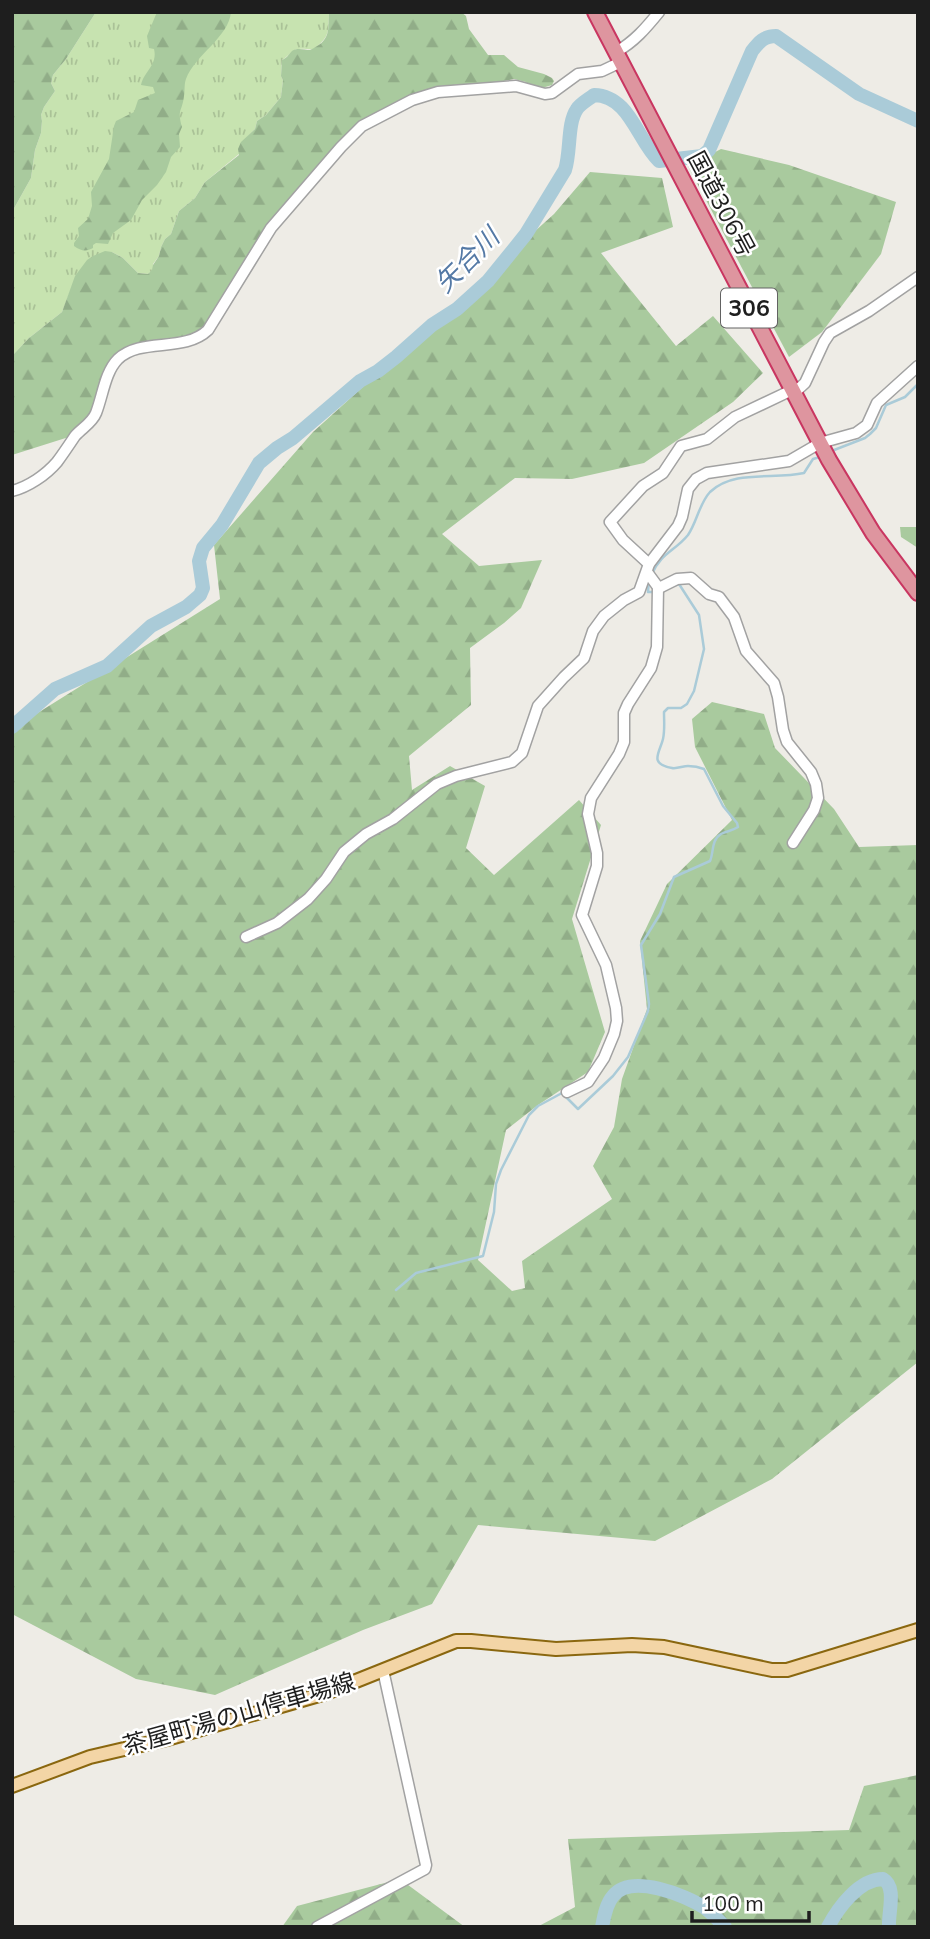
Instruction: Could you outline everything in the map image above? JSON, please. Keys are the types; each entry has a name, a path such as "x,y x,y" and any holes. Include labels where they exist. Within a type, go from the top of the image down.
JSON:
{"highway":[{"name":"国道306号","path":"595,12 823,450 873,533 918,593"}],"main road":[{"name":"茶屋町湯の山停車場線","path":"12,1786 90,1757 167,1739 326,1693 449,1643 463,1640 556,1649 632,1645 664,1647 772,1670 787,1670 918,1630"}],"street":[{"path":"12,491 24,488 55,465 75,437 93,419 109,374 121,356 133,350 190,341 208,330 271,228 358,128 412,100 438,92 516,86 545,94 552,93 578,74 602,71 643,32 659,12"},
{"path":"793,843 814,810 818,798 811,772 787,742 774,683 746,651 734,617 719,597 709,594 691,578 683,578 661,587 610,522 643,486 663,473 681,446 707,439 735,417 805,383 830,333 869,311 918,277"},
{"path":"246,937 277,923 308,899 326,879 344,852 366,834 393,820 437,784 456,776 512,762 522,753 538,706 584,658 593,631 604,616 653,580 682,517 688,489 696,479 707,473 789,461 823,450 867,425 877,403 918,366"},
{"path":"567,1092 588,1082 604,1058 617,1021 617,1008 606,965 582,915 597,866 597,853 588,814 591,798 624,742 624,713 651,668 657,647 653,580"},
{"path":"317,1927 425,1869 383,1670"}],"green space":[{"path":"12,12 96,12 53,75 51,83 55,91 41,115 41,133 35,150 31,178 12,212"},
{"path":"96,12 329,12 328,33 323,40 314,49 294,50 282,60 281,97 266,115 257,121 239,154 205,182 195,198 179,211 171,234 165,239 153,264 153,270 148,274 138,273 123,258 112,252 82,268 76,276 62,312 29,338 12,356 12,212 31,178 35,150 41,133 41,115 55,91 51,83 53,75"},
{"path":"157,12 231,12 224,30 190,70 186,79 180,113 180,147 171,157 166,172 142,200 131,220 113,233 108,244 96,243 93,248 81,250 74,246 79,236 78,228 88,219 92,206 91,192 109,159 116,121 134,112 138,100 155,93 153,87 141,85 155,55 154,49 149,48 147,36"},
{"path":"329,12 461,12 466,16 469,29 488,55 504,55 518,67 544,74 554,81 552,85 542,88 528,86 526,82 514,79 439,86 366,120 273,220 210,323 197,334 122,351 89,418 72,436 12,455 12,356 29,338 62,312 75,276 93,256 105,251 112,252 123,258 138,273 148,274 152,270 165,239 171,234 179,211 195,198 205,182 239,155 241,142 281,97 282,60 294,50 310,50 325,39"},
{"path":"721,149 789,165 896,202 881,254 822,332 789,357 688,166"},
{"path":"590,172 662,178 673,227 601,253 676,346 713,316 763,373 733,402 644,463 572,479 515,478 442,534 479,566 542,560 521,608 470,648 471,705 409,756 412,790 450,766 485,786 466,848 494,875 579,800 601,825 572,919 605,1032 588,1072 506,1130 478,1260 512,1291 525,1288 522,1261 612,1199 593,1166 614,1127 622,1079 647,1009 640,941 667,884 732,820 695,747 692,719 712,702 764,714 775,748 834,809 859,847 918,845 918,1362 772,1479 655,1541 478,1525 432,1604 363,1630 215,1695 136,1679 12,1614 12,729 220,599 214,545 313,432 554,214"},
{"path":"900,527 918,527 918,548 901,537"},
{"path":"918,1775 918,1927 537,1927 575,1907 568,1839 849,1830 864,1786"},
{"path":"400,1879 465,1927 282,1927 297,1906"}],"waterway":[{"name":"矢合川","path":"12,727 55,689 107,666 151,626 186,607 200,595 203,588 199,561 203,548 222,525 259,463 360,381 378,371 432,325 457,309 488,281 526,234 565,170 574,115 580,105 594,95 606,97 625,111 659,161 702,156 709,150 752,51 762,40 776,36 859,94 918,121"},
{"path":"829,452 865,438 876,428 886,405 905,397 918,384"},
{"path":"652,574 660,561 688,535 706,497 720,485 742,478 804,473 813,459 820,457"},
{"path":"649,580 648,592 654,592"},
{"path":"396,1290 416,1273 483,1256 494,1212 496,1184 529,1115 538,1106 562,1093 578,1109 613,1076 628,1057 649,1004 641,945 660,914 674,877 710,861 718,837 738,827 723,806 704,769 690,766 672,768 660,764 657,757 664,736 664,712 668,708 681,708 687,704 694,691 704,649 699,615 679,584 673,586"},
{"path":"828,1927 843,1903 858,1889 874,1880 883,1879 891,1894 889,1927"},
{"path":"602,1927 613,1896 621,1889 632,1886 672,1892 708,1910 725,1927"}]}
